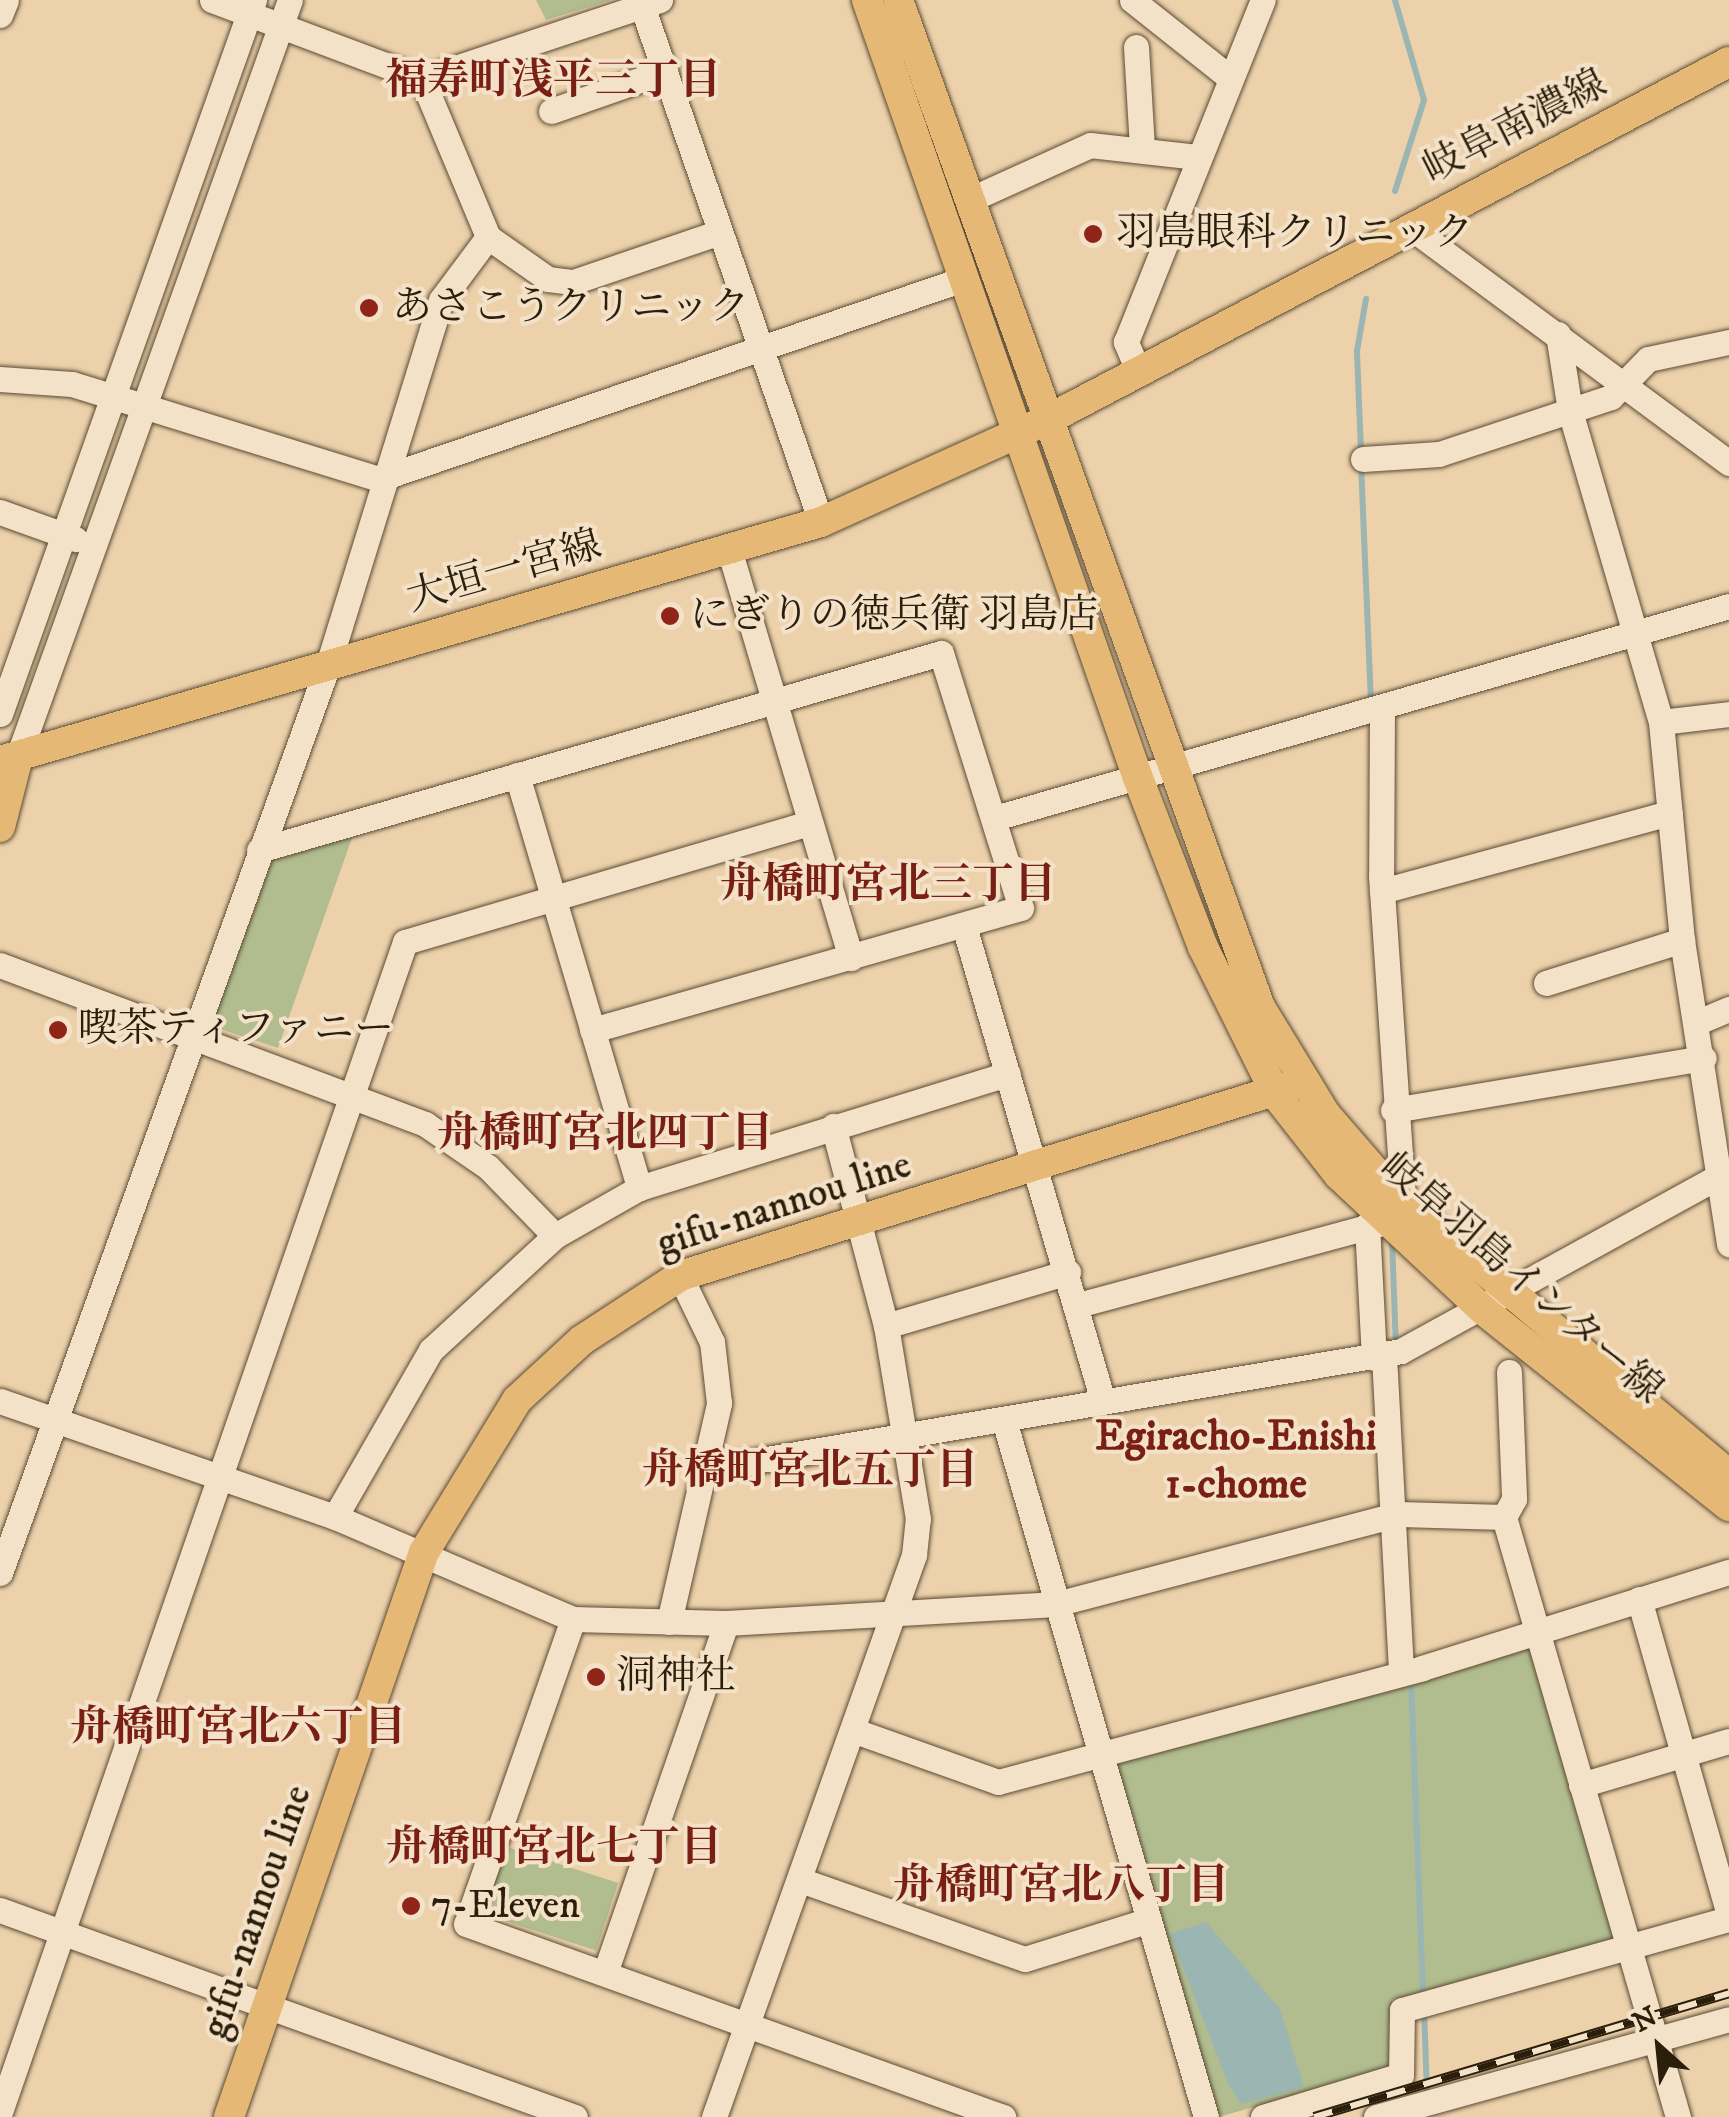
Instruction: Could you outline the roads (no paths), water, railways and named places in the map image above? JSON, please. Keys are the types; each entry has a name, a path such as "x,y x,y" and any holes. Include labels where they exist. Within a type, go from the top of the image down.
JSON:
{"main road":[{"path":"868,0 966,278 1034,427 1171,769 1288,1087"},
{"path":"898,0 969,200 1138,778 1235,1022 1288,1087"},
{"name":"岐阜南濃線","path":"1034,427 1729,62"},
{"name":"大垣一宮線","path":"9,759 820,522 1034,427"},
{"path":"0,827 9,759"},
{"name":"岐阜羽島インター線","path":"1288,1087 1389,1213 1482,1310 1729,1506"},
{"name":"gifu-nannou line","path":"229,2117 424,1552 517,1400 582,1340 680,1276 857,1218 1036,1169 1288,1087"},
{"name":"岐阜羽島インター線","path":"1389,1213 1510,1294 1729,1474"}],"street":[{"path":"0,15 6,0"},
{"path":"212,0 252,6 281,26 422,79 647,2 665,71 820,522"},
{"path":"9,759 94,546 290,0"},
{"path":"1132,0 1230,78"},
{"path":"1139,373 1126,342 1263,0"},
{"path":"0,714 252,6"},
{"path":"1136,47 1142,149"},
{"path":"552,111 665,71"},
{"path":"422,79 488,238 548,279 574,282 720,232"},
{"path":"969,200 1065,152 1142,149 1197,157"},
{"path":"1410,227 1622,380 1729,463"},
{"path":"0,1573 192,1032 328,664 379,479 441,300 488,238"},
{"path":"0,379 114,396 379,479 966,278"},
{"path":"1558,334 1570,411 1661,722 1682,940 1723,1172 1729,1244"},
{"path":"1363,459 1439,454 1611,397 1622,380 1648,359 1729,342"},
{"path":"0,512 94,546"},
{"path":"729,550 850,958"},
{"path":"996,818 1378,713 1729,606"},
{"path":"259,850 941,654 996,818 1021,908 592,1030"},
{"path":"1378,713 1393,1110 1387,1355 1398,1514 1401,1670"},
{"path":"1661,722 1729,714"},
{"path":"517,775 638,1188"},
{"path":"1382,892 1670,812"},
{"path":"0,2112 226,1478 405,942 810,823"},
{"path":"964,926 1078,1305 1103,1402"},
{"path":"1546,983 1682,940"},
{"path":"0,966 353,1092 488,1168 556,1236"},
{"path":"1698,1022 1729,1009"},
{"path":"1393,1110 1704,1058"},
{"path":"335,1517 432,1350 556,1236 638,1188 1008,1074"},
{"path":"714,2117 750,2026 895,1614 918,1519 886,1326 833,1126"},
{"path":"708,1469 904,1442 1103,1402 1387,1355 1482,1310 1723,1172"},
{"path":"1078,1305 1389,1213"},
{"path":"886,1326 1068,1272"},
{"path":"669,1622 708,1469 718,1374 680,1276"},
{"path":"1509,1372 1514,1499 1504,1517 1678,2117"},
{"path":"0,1401 335,1517 573,1619 726,1623 1056,1604 1398,1514 1504,1517"},
{"path":"1004,1420 1098,1756 1206,2117"},
{"path":"855,1731 998,1782 1401,1670 1729,1572"},
{"path":"1263,2117 1333,2106 1401,2075 1402,2010 1729,1917 1638,1598"},
{"path":"573,1619 466,1924 1003,2117"},
{"path":"606,1974 726,1623"},
{"path":"1581,1785 1729,1741"},
{"path":"802,1881 1025,1959 1146,1921"},
{"path":"0,1910 575,2117"},
{"path":"1376,2117 1729,2019"}],"water":[{"path":"1206,1922 1280,2009 1304,2087 1241,2104 1227,2081 1170,1934"}],"waterway":[{"path":"1395,0 1424,100 1395,191"},
{"path":"1361,452 1357,351 1366,299"},
{"path":"1361,464 1371,702"},
{"path":"1392,1239 1396,1346"},
{"path":"1411,1680 1423,1996"},
{"path":"1424,2008 1427,2096"}],"railway":[{"path":"1314,2117 1729,1993"}],"place":[{"name":"羽島眼科クリニック","path":"1093,234"},
{"name":"あさこうクリニック","path":"369,308"},
{"name":"にぎりの徳兵衛 羽島店","path":"670,616"},
{"name":"喫茶ティファニー","path":"58,1030"},
{"name":"洞神社","path":"596,1677"},
{"name":"7-Eleven","path":"411,1906"}],"district":[{"name":"福寿町浅平三丁目","path":"553,81"},
{"name":"舟橋町宮北三丁目","path":"888,885"},
{"name":"舟橋町宮北四丁目","path":"605,1134"},
{"name":"Egiracho-Enishi 1-chome","path":"1236,1461"},
{"name":"舟橋町宮北五丁目","path":"810,1471"},
{"name":"舟橋町宮北六丁目","path":"238,1728"},
{"name":"舟橋町宮北七丁目","path":"554,1848"},
{"name":"舟橋町宮北八丁目","path":"1061,1886"}]}
